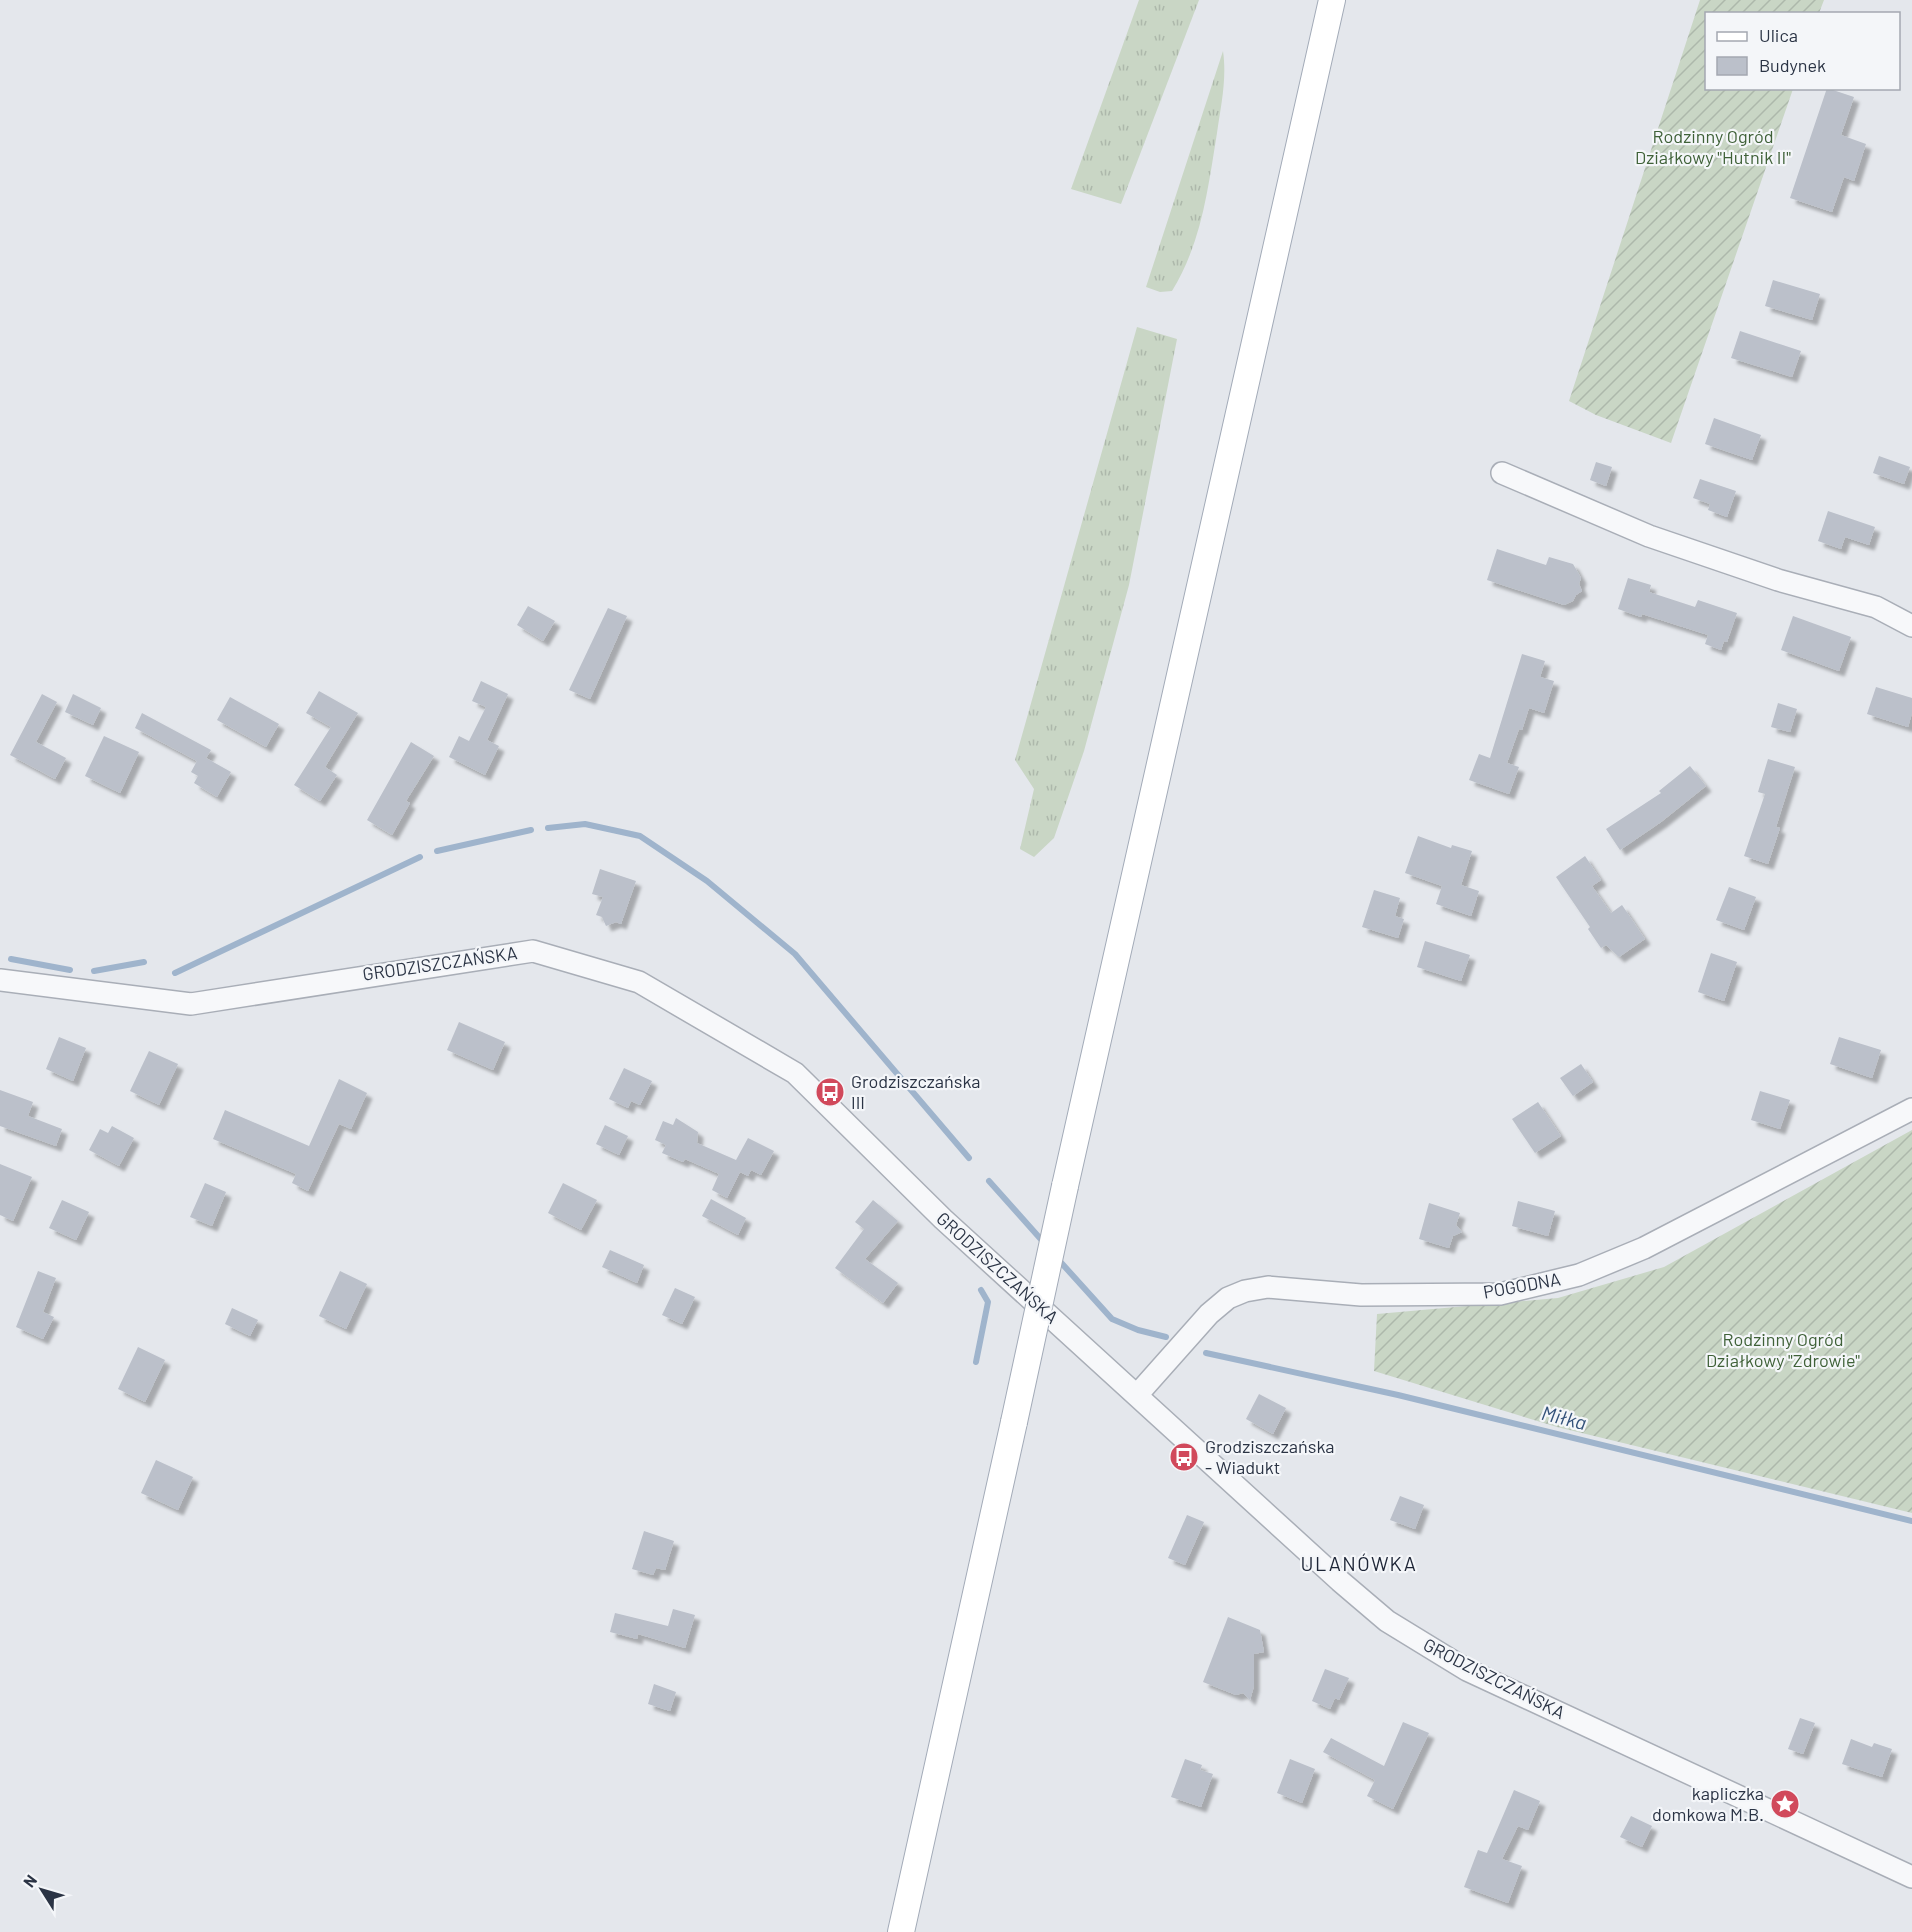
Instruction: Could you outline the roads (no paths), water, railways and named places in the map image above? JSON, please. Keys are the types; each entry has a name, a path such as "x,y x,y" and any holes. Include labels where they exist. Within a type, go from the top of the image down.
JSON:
{"main road":[{"path":"902,1932 1065,1186 1332,0"}],"street":[{"path":"1502,473 1649,536 1778,580 1876,607 1912,627"},
{"name":"GRODZISZCZAŃSKA","path":"0,980 191,1004 533,951 639,982 795,1073 943,1219 1340,1581 1387,1621 1467,1670 1912,1877"},
{"name":"POGODNA","path":"1137,1395 1209,1314 1228,1298 1245,1291 1268,1287 1361,1295 1500,1294 1579,1275 1644,1248 1912,1109"}],"waterway":[{"path":"548,828 585,824 640,836 707,881 795,954 969,1158"},
{"path":"437,851 531,830"},
{"path":"175,973 420,857"},
{"path":"11,959 70,970"},
{"path":"94,971 144,962"},
{"path":"989,1181 1046,1245"},
{"path":"1056,1257 1112,1319 1138,1330 1166,1337"},
{"path":"976,1362 988,1302 981,1290"},
{"name":"Miłka","path":"1206,1353 1398,1395 1912,1521"}],"place":[{"name":"Grodziszczańska III","path":"830,1092"},
{"name":"Grodziszczańska - Wiadukt","path":"1184,1457"},
{"name":"kapliczka domkowa M.B.","path":"1785,1804"}],"district":[{"name":"ULANÓWKA","path":"1359,1564"}],"park label":[{"name":"Rodzinny Ogród Działkowy \"Hutnik II\"","path":"1713,147"},
{"name":"Rodzinny Ogród Działkowy \"Zdrowie\"","path":"1783,1350"}]}
